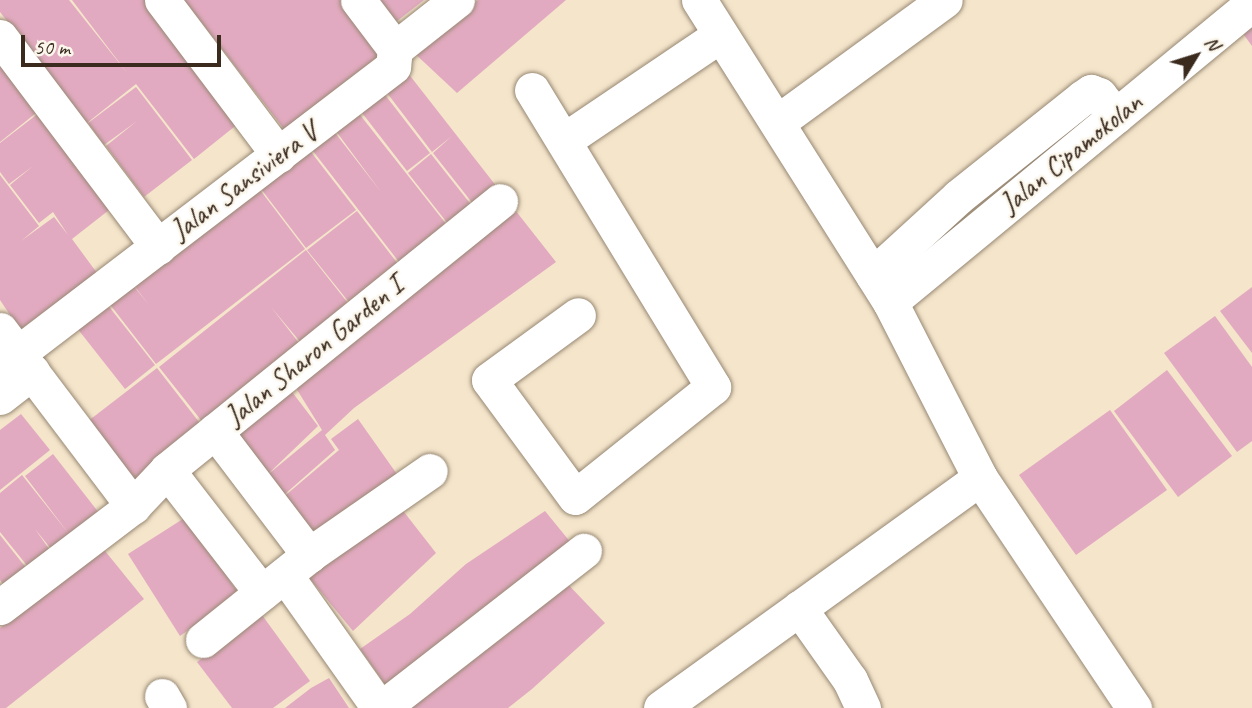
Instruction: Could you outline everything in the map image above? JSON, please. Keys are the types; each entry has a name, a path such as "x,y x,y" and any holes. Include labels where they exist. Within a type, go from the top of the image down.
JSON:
{"street":[{"path":"162,0 279,155"},
{"path":"358,0 396,49"},
{"name":"Jalan Sansiviera V","path":"0,397 13,356 393,66 396,49 457,0"},
{"path":"701,0 720,35 779,121 881,289 980,478 1134,708"},
{"path":"779,121 945,0"},
{"name":"Jalan Cipamokolan","path":"881,289 980,228 1252,4"},
{"path":"566,139 720,35"},
{"path":"0,37 158,247"},
{"path":"532,90 566,139 713,387 575,497 489,380 578,315"},
{"path":"881,289 958,197 1091,92 1116,116"},
{"path":"958,197 980,228"},
{"name":"Jalan Sharon Garden I","path":"0,607 133,506 167,470 500,201"},
{"path":"13,356 133,506"},
{"path":"215,431 285,575 381,708 584,551"},
{"path":"167,470 285,575"},
{"path":"203,640 285,575 430,471"},
{"path":"661,708 980,478"},
{"path":"799,608 817,640 850,680 863,708"}],"building":[{"path":"0,0 69,0 128,74 72,0 151,0 244,119 194,159 136,84 87,123 0,12"},
{"path":"184,0 353,0 389,48 284,129"},
{"path":"372,0 424,0 392,25"},
{"path":"478,0 566,0 457,93 411,50"},
{"path":"1252,23 1252,46 1241,31"},
{"path":"0,53 41,109 0,142"},
{"path":"404,68 504,196 481,214 433,153 452,136 432,152 381,85"},
{"path":"136,87 192,160 144,197 106,146 137,121 104,145 88,123"},
{"path":"379,87 430,153 407,171 356,105"},
{"path":"353,106 454,234 406,271 306,142 329,125 381,192 330,123"},
{"path":"44,109 118,203 72,239 97,273 20,330 0,300 0,175 39,226 21,241 54,217 68,235 53,212 39,223 10,185 33,166 9,184 0,172 0,143"},
{"path":"304,143 356,210 306,248 255,181"},
{"path":"431,154 480,216 456,234 408,173"},
{"path":"254,182 305,249 156,364 105,298 128,279 149,305 129,279"},
{"path":"508,201 556,262 354,408 325,435 335,450 276,502 224,432 286,384 318,426 266,476 322,430 291,380"},
{"path":"357,211 405,273 356,311 307,250"},
{"path":"306,250 355,312 307,350 271,307 306,352 208,429 159,367"},
{"path":"1252,287 1252,353 1220,311"},
{"path":"103,299 155,365 125,389 73,323"},
{"path":"1215,316 1252,367 1252,441 1237,452 1164,353"},
{"path":"157,368 206,431 131,490 83,425"},
{"path":"1167,370 1232,456 1178,497 1114,411"},
{"path":"1110,410 1167,490 1076,555 1019,475"},
{"path":"21,414 50,450 0,490 0,430"},
{"path":"358,419 399,477 310,538 281,499 339,450 331,439"},
{"path":"53,454 103,518 56,555 35,529 54,556 33,573 0,532 0,493 22,475 69,534 25,476"},
{"path":"397,503 436,553 353,631 306,574"},
{"path":"545,511 576,549 391,693 360,649 410,614 466,564"},
{"path":"186,517 239,594 180,636 128,554"},
{"path":"0,535 31,574 9,592 0,580"},
{"path":"101,546 144,599 6,708 0,708 0,628"},
{"path":"560,576 605,623 532,689 508,708 400,708"},
{"path":"262,615 310,681 273,708 232,708 197,662"},
{"path":"329,678 349,708 285,708 311,688"}]}
